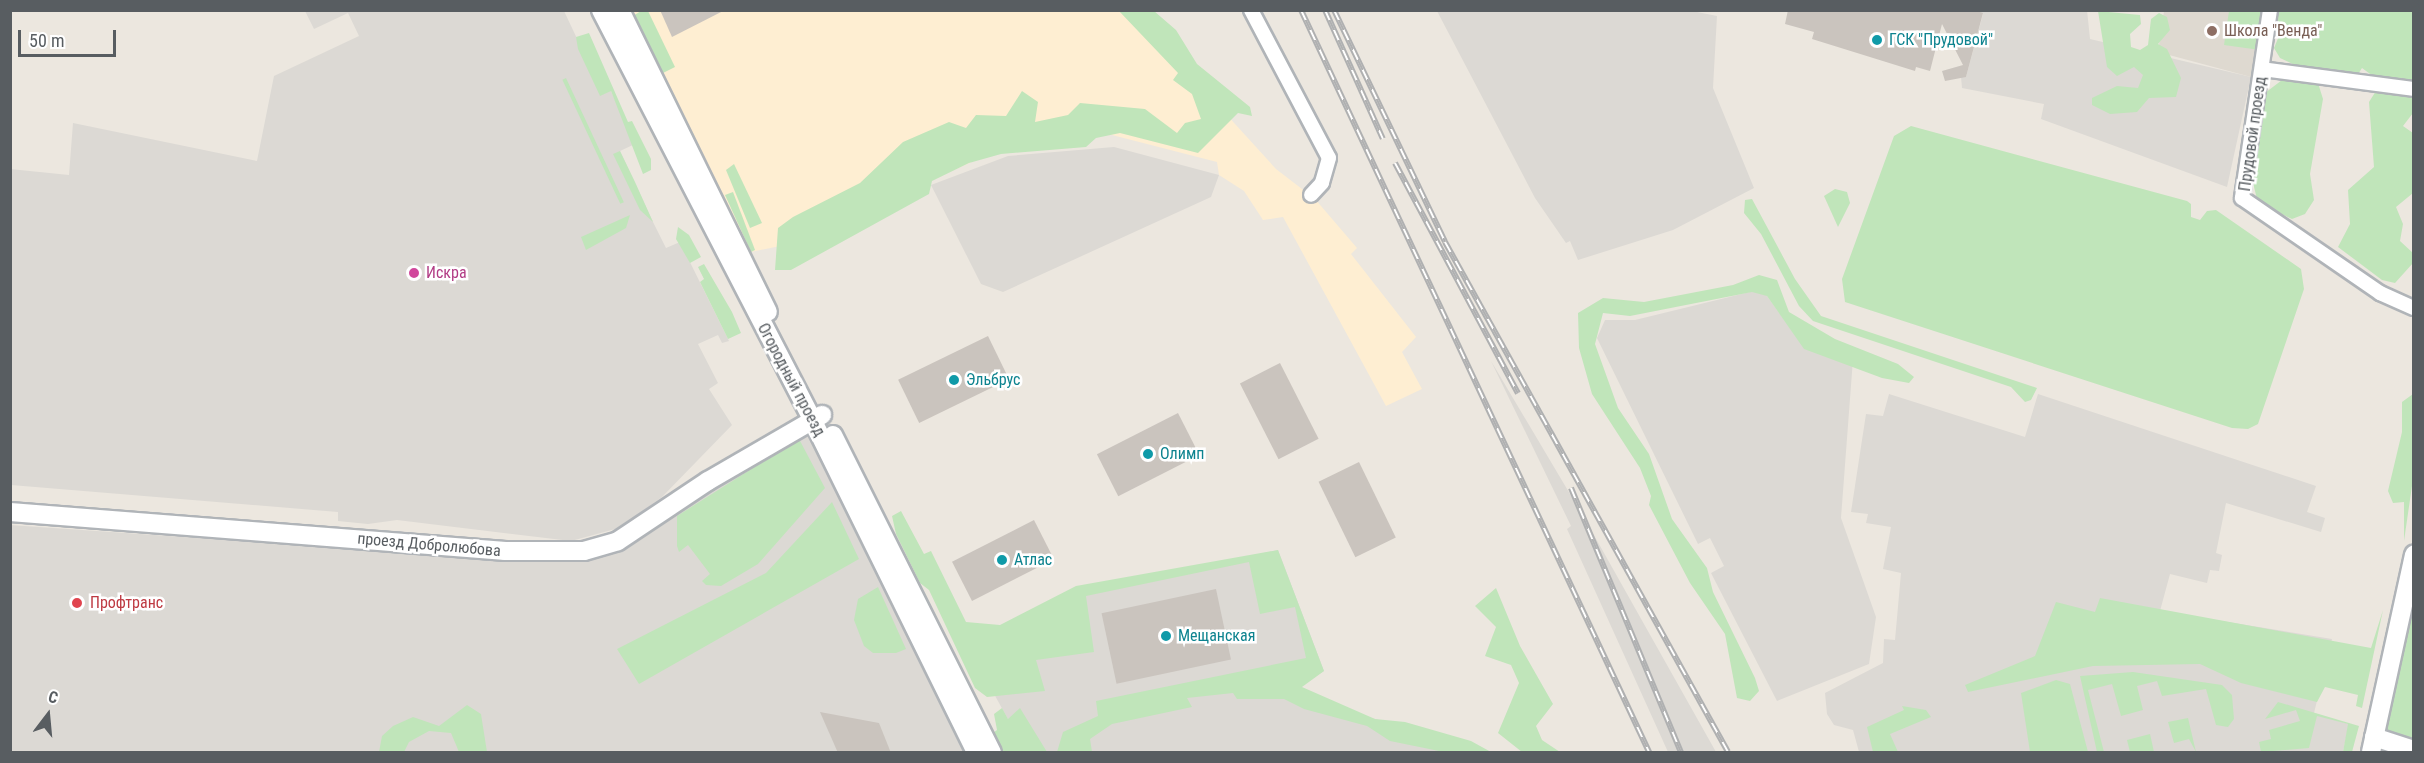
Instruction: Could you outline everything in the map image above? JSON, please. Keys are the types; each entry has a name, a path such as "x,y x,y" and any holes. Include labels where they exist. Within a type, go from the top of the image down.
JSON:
{"main road":[{"name":"Огородный проезд","path":"601,10 817,417 880,523 992,753"},
{"name":"Огородный проезд","path":"620,10 976,753"},
{"name":"проезд Добролюбова","path":"10,513 505,551 584,551 618,541 817,417"},
{"path":"2413,560 2375,748 2414,750"}],"street":[{"path":"1251,10 1329,158 1322,183 1311,195"},
{"name":"Прудовой проезд","path":"2270,10 2242,198 2387,298 2414,308"},
{"path":"2262,69 2414,90"}],"shaded area":[{"path":"1687,10 1717,16 1713,88 1754,188 1673,230 1578,260 1570,241 1566,243 1535,198 1437,11"},
{"path":"2087,10 2090,39 2251,77 2227,187 2041,119 2044,104 1962,88 1961,77 1966,77 1983,14 1978,11"},
{"path":"305,11 564,11 581,47 589,43 635,144 620,151 653,222 666,248 680,242 729,341 722,343 718,335 698,344 718,383 709,389 732,425 662,497 619,528 571,541 397,520 368,524 338,521 338,512 11,485 10,169 69,175 73,123 257,161 274,76 359,36 348,13 314,29"},
{"path":"631,11 1132,11 1276,169 1315,199 1357,248 1351,254 1416,337 1402,352 1422,389 1386,406 1283,217 1263,220 1244,191 1219,175 1217,162 1112,135 1027,137 790,244 751,252"},
{"name":"Школа \"Венда\"","path":"2164,11 2266,11 2257,74 2251,77 2158,52"},
{"path":"1114,147 1219,175 1211,197 1003,292 981,284 931,185 1008,156"},
{"path":"1762,289 1805,349 1853,359 1841,518 1876,617 1869,664 1777,701 1711,573 1724,566 1710,538 1698,544 1597,338 1605,320 1635,320"},
{"path":"1491,361 1586,521 1716,752 1668,752 1567,529 1571,526"},
{"path":"1889,394 2025,437 2038,394 2316,486 2307,512 2325,518 2321,532 2226,503 2216,553 2222,555 2219,571 2210,570 2207,583 2170,574 2160,611 2332,639 2314,713 2349,724 2343,752 1859,752 1853,730 1834,725 1827,714 1825,693 1883,663 1884,639 1895,640 1901,573 1883,569 1891,527 1866,523 1868,514 1851,512 1866,414 1883,416"},
{"path":"804,434 811,438 968,752 11,752 10,525 458,556 584,559"},
{"path":"1278,550 1324,671 1289,694 1489,752 1026,752 971,652 1065,595"}],"green space":[{"path":"641,11 648,11 675,67 661,74 633,16"},
{"path":"1119,11 1154,11 1176,30 1197,64 1250,107 1252,116 1238,113 1198,153 1120,133 1096,138 1086,147 1001,154 969,163 932,181 929,194 791,270 775,270 778,228 793,217 860,183 903,142 949,122 966,128 976,115 1006,116 1022,91 1038,102 1035,122 1068,115 1080,103 1145,109 1177,133 1185,123 1201,119 1192,94 1173,80 1178,73"},
{"path":"2098,11 2140,15 2141,24 2130,34 2131,47 2140,50 2148,45 2151,19 2159,13 2167,17 2170,30 2158,44 2167,49 2181,78 2176,97 2149,98 2137,112 2110,114 2092,105 2092,98 2117,86 2138,88 2143,75 2134,67 2117,76 2107,67"},
{"path":"2229,11 2272,11 2260,50 2224,45"},
{"path":"2272,11 2413,11 2413,88 2377,79 2362,68 2355,79 2299,67 2280,58 2274,48 2282,29"},
{"path":"589,33 628,122 632,121 651,159 651,170 643,174 611,91 600,96 578,49 576,37"},
{"path":"2286,77 2318,83 2323,99 2310,174 2314,200 2305,214 2292,219 2258,203 2252,179 2265,93"},
{"path":"566,78 624,202 620,204 562,80"},
{"path":"2376,91 2413,94 2413,113 2403,126 2413,133 2413,193 2396,207 2403,224 2400,241 2413,253 2413,263 2395,283 2382,280 2338,247 2350,224 2348,190 2374,167 2369,102"},
{"path":"1911,126 2187,201 2191,204 2191,217 2200,220 2207,211 2216,210 2301,269 2304,289 2258,424 2248,429 2232,428 1845,302 1842,279 1894,136"},
{"path":"620,151 653,222 640,210 613,154"},
{"path":"734,164 762,223 750,228 726,170"},
{"path":"1835,189 1847,192 1850,203 1838,227 1824,196"},
{"path":"733,192 755,250 751,252 725,195"},
{"path":"1752,199 1795,279 1821,316 2037,388 2031,400 2025,402 2011,387 1813,321 1799,306 1761,234 1744,213 1745,200"},
{"path":"630,215 626,228 586,250 581,237"},
{"path":"678,227 689,235 701,257 690,263 676,239"},
{"path":"704,264 732,312 741,333 728,339 700,282 704,279 698,267"},
{"path":"1759,275 1777,280 1789,312 1835,339 1898,364 1914,377 1909,383 1882,378 1804,349 1767,296 1752,292 1630,316 1603,313 1595,344 1618,408 1649,454 1672,519 1707,568 1713,592 1755,678 1759,691 1750,701 1737,698 1725,634 1690,583 1649,505 1651,496 1640,468 1592,394 1579,348 1578,313 1603,298 1644,302 1733,285"},
{"path":"2413,394 2413,479 2404,541 2404,502 2393,503 2388,491 2402,432 2402,402"},
{"path":"799,439 825,488 758,564 721,586 706,585 702,581 710,574 688,545 679,552 677,516"},
{"path":"832,502 859,559 639,684 617,649 766,573"},
{"path":"901,511 924,554 931,551 966,622 1000,625 1076,586 1278,550 1324,671 1302,687 1375,719 1405,722 1471,741 1491,752 1444,752 1390,741 1367,726 1304,709 1284,699 1237,699 1233,693 1187,698 1192,707 1112,724 1090,739 1092,752 1057,752 1063,732 1098,716 1096,701 1306,658 1295,607 1260,614 1249,562 1086,596 1094,652 1036,660 1045,691 987,697 975,688 929,590 920,583 896,534 892,516"},
{"path":"878,587 906,649 896,653 873,653 864,646 854,620 858,599"},
{"path":"1496,588 1520,646 1553,704 1536,726 1542,740 1560,752 1522,752 1498,733 1519,683 1511,665 1485,656 1496,627 1475,606"},
{"path":"2100,598 2371,648 2383,610 2362,708 2356,706 2358,695 2325,687 2317,702 2241,683 2200,664 2093,666 1968,692 1965,685 2035,656 2056,602 2095,612"},
{"path":"2413,599 2413,740 2388,731 2385,725"},
{"path":"2133,672 2222,685 2232,695 2234,719 2228,727 2216,725 2206,689 2162,696 2157,681 2137,686 2143,710 2121,716 2112,684 2088,690 2104,752 2097,752 2080,676"},
{"path":"2056,680 2070,684 2088,752 2030,752 2021,693"},
{"path":"2278,702 2359,726 2352,752 2343,752 2348,724 2317,716 2309,748 2261,752 2259,742 2271,739 2269,730 2300,721 2296,710 2265,719"},
{"path":"467,705 481,714 487,752 459,752 451,733 429,731 409,742 404,752 379,752 382,736 393,726 413,717 439,726"},
{"path":"1902,706 1926,710 1931,717 1890,734 1898,752 1873,752 1867,727 1904,710"},
{"path":"1002,708 1008,719 1020,708 1047,752 1003,752 993,733 997,730 994,714"},
{"path":"2188,718 2196,752 2189,739 2174,743 2168,722"},
{"path":"2150,734 2154,752 2130,752 2127,740"}],"building":[{"path":"660,10 725,10 672,37"},
{"name":"ГСК \"Прудовой\"","path":"1788,10 1974,10 1983,13 1966,77 1945,81 1942,71 1963,65 1942,24 1930,71 1916,67 1915,71 1812,39 1814,32 1785,24"},
{"name":"Эльбрус","path":"988,336 1009,379 919,423 898,380"},
{"path":"1280,363 1319,439 1278,459 1240,383"},
{"name":"Олимп","path":"1178,413 1199,455 1118,496 1097,454"},
{"path":"1359,462 1396,537 1355,557 1319,482"},
{"name":"Атлас","path":"1034,520 1054,559 972,601 952,562"},
{"name":"Мещанская","path":"1216,589 1231,659 1117,684 1102,613"},
{"path":"820,712 879,723 891,753 838,753"}],"railway":[{"path":"1301,10 1649,752"},
{"path":"1325,10 1383,139"},
{"path":"1334,10 1445,242 1728,752"},
{"path":"1395,163 1518,393"},
{"path":"1571,488 1681,752"}],"place":[{"name":"Школа \"Венда\"","path":"2212,31"},
{"name":"ГСК \"Прудовой\"","path":"1877,40"},
{"name":"Искра","path":"414,273"},
{"name":"Эльбрус","path":"954,380"},
{"name":"Олимп","path":"1148,454"},
{"name":"Атлас","path":"1002,560"},
{"name":"Профтранс","path":"77,603"},
{"name":"Мещанская","path":"1166,636"}]}
